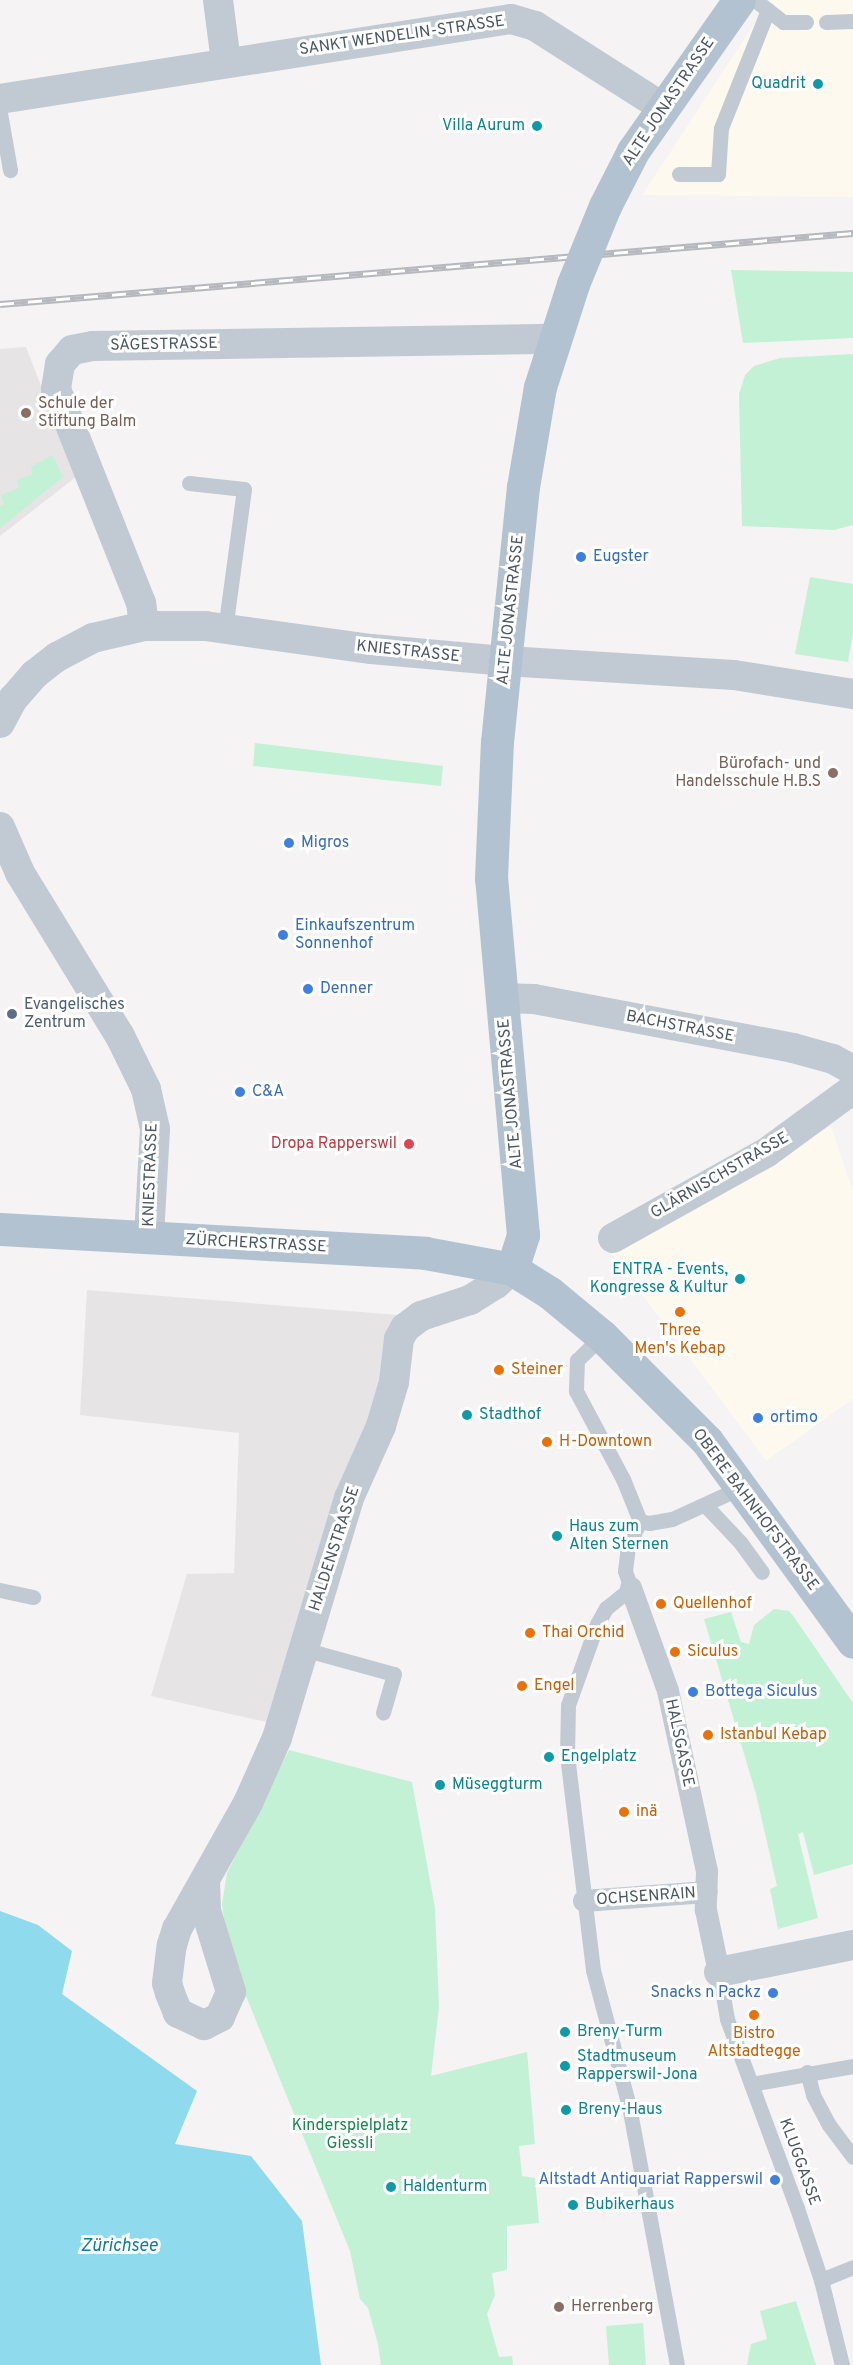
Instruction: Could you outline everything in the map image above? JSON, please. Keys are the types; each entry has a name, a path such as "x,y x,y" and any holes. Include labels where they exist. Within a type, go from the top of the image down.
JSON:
{"main road":[{"name":"ALTE JONASTRASSE","path":"512,1269 523,1235 491,878 497,742 523,487 540,387 573,284 605,206 633,151 663,107 754,5"},
{"name":"ZÜRCHERSTRASSE","path":"0,1228 425,1253 512,1269"},
{"name":"OBERE BAHNHOFSTRASSE","path":"512,1269 550,1293 602,1336 707,1441 853,1642"}],"street":[{"path":"218,0 226,62"},
{"name":"SANKT WENDELIN-STRASSE","path":"0,99 511,19 535,26 663,107"},
{"name":"SÄGESTRASSE","path":"144,626 141,603 56,389 60,364 72,350 93,346 554,339"},
{"name":"KNIESTRASSE","path":"0,723 13,699 57,657 93,638 144,626 225,629 370,649 506,661 734,675 853,694"},
{"name":"KNIESTRASSE","path":"0,827 20,873 125,1044 146,1089 155,1129 149,1238"},
{"name":"BACHSTRASSE","path":"503,998 534,999 793,1048 833,1059 853,1070"},
{"name":"GLÄRNISCHSTRASSE","path":"613,1238 766,1153 853,1089"},
{"name":"HALDENSTRASSE","path":"205,1881 277,1738 349,1498 381,1426 394,1382 401,1332 420,1316 471,1299 496,1284 512,1269"},
{"name":"HALSGASSE","path":"631,1588 668,1691 707,1872 706,1910 719,1972"},
{"name":"OCHSENRAIN","path":"585,1901 707,1892"},
{"path":"719,1972 853,1945"}],"lane":[{"path":"679,174 718,174 721,128 755,0"},
{"path":"754,5 783,22 806,22"},
{"path":"826,22 853,21"},
{"path":"0,113 10,170"},
{"path":"189,483 244,489 225,629"},
{"path":"602,1336 577,1360 576,1391 623,1479 640,1521 649,1523 672,1519 740,1488"},
{"path":"705,1505 740,1542 762,1572"},
{"name":"HALSGASSE","path":"631,1588 625,1571 627,1554 640,1521"},
{"path":"631,1588 606,1608 597,1624 568,1705 567,1755 593,1970 629,2106 678,2365"},
{"path":"0,1590 33,1597"},
{"path":"303,1649 394,1674 383,1712"},
{"name":"KLUGGASSE","path":"719,1972 727,2019 821,2280 842,2365"},
{"path":"751,2084 807,2072 853,2066"},
{"path":"807,2072 813,2095 829,2125 853,2157"},
{"path":"821,2280 853,2267"}],"shaded area":[{"path":"770,0 853,0 853,197 642,195"},
{"name":"Schule der Stiftung Balm","path":"26,347 76,477 0,536 0,349"},
{"name":"ENTRA - Events, Kongresse & Kultur","path":"831,1126 853,1192 853,1399 766,1461 609,1250"},
{"path":"87,1290 398,1315 383,1396 275,1724 151,1696 187,1574 234,1573 239,1433 80,1415"}],"green space":[{"path":"731,270 853,272 853,338 743,343"},
{"path":"853,354 853,525 834,530 742,526 739,394 745,375 754,366 780,358"},
{"path":"52,455 63,477 0,528 0,506 4,504 1,495 19,488 17,480 32,474 31,467"},
{"path":"810,577 853,584 853,633 848,662 795,654"},
{"path":"255,743 443,766 441,786 253,766"},
{"path":"774,1609 789,1611 853,1703 853,1864 814,1875 803,1832 798,1834 818,1918 778,1929 770,1889 777,1886 756,1794 704,1619 731,1612 741,1642 749,1644 754,1625"},
{"name":"Kinderspielplatz Giessli","path":"289,1750 412,1782 435,1908 439,2007 431,2076 527,2052 535,2144 519,2146 522,2176 535,2178 539,2223 507,2226 507,2270 492,2273 495,2295 487,2314 499,2357 512,2356 513,2365 381,2365 368,2308 360,2299 350,2251 228,1952 222,1904 227,1873"},
{"path":"796,2301 816,2365 747,2365 751,2344 767,2339 760,2311"},
{"path":"643,2323 646,2365 609,2365 606,2326"}],"water":[{"name":"Zürichsee","path":"0,1911 38,1925 72,1951 62,1994 197,2091 175,2144 251,2156 302,2221 321,2365 0,2365"}],"railway":[{"path":"0,304 853,233"}],"place":[{"name":"Quadrit","path":"818,84"},
{"name":"Villa Aurum","path":"537,126"},
{"name":"Schule der Stiftung Balm","path":"26,413"},
{"name":"Eugster","path":"581,557"},
{"name":"Bürofach- und Handelsschule H.B.S","path":"833,773"},
{"name":"Migros","path":"289,843"},
{"name":"Einkaufszentrum Sonnenhof","path":"283,935"},
{"name":"Denner","path":"308,989"},
{"name":"Evangelisches Zentrum","path":"12,1014"},
{"name":"C&A","path":"240,1092"},
{"name":"Dropa Rapperswil","path":"409,1144"},
{"name":"ENTRA - Events, Kongresse & Kultur","path":"740,1279"},
{"name":"Three Men's Kebap","path":"680,1312"},
{"name":"Steiner","path":"499,1370"},
{"name":"Stadthof","path":"467,1415"},
{"name":"ortimo","path":"758,1418"},
{"name":"H-Downtown","path":"547,1442"},
{"name":"Haus zum Alten Sternen","path":"557,1536"},
{"name":"Quellenhof","path":"661,1604"},
{"name":"Thai Orchid","path":"530,1633"},
{"name":"Siculus","path":"675,1652"},
{"name":"Engel","path":"522,1686"},
{"name":"Bottega Siculus","path":"693,1692"},
{"name":"Istanbul Kebap","path":"708,1735"},
{"name":"Engelplatz","path":"549,1757"},
{"name":"Müseggturm","path":"440,1785"},
{"name":"inä","path":"624,1812"},
{"name":"Snacks n Packz","path":"773,1993"},
{"name":"Bistro Altstadtegge","path":"754,2015"},
{"name":"Breny-Turm","path":"565,2032"},
{"name":"Stadtmuseum Rapperswil-Jona","path":"565,2066"},
{"name":"Breny-Haus","path":"566,2110"},
{"name":"Altstadt Antiquariat Rapperswil","path":"775,2180"},
{"name":"Haldenturm","path":"391,2187"},
{"name":"Bubikerhaus","path":"573,2205"},
{"name":"Herrenberg","path":"559,2307"}]}
